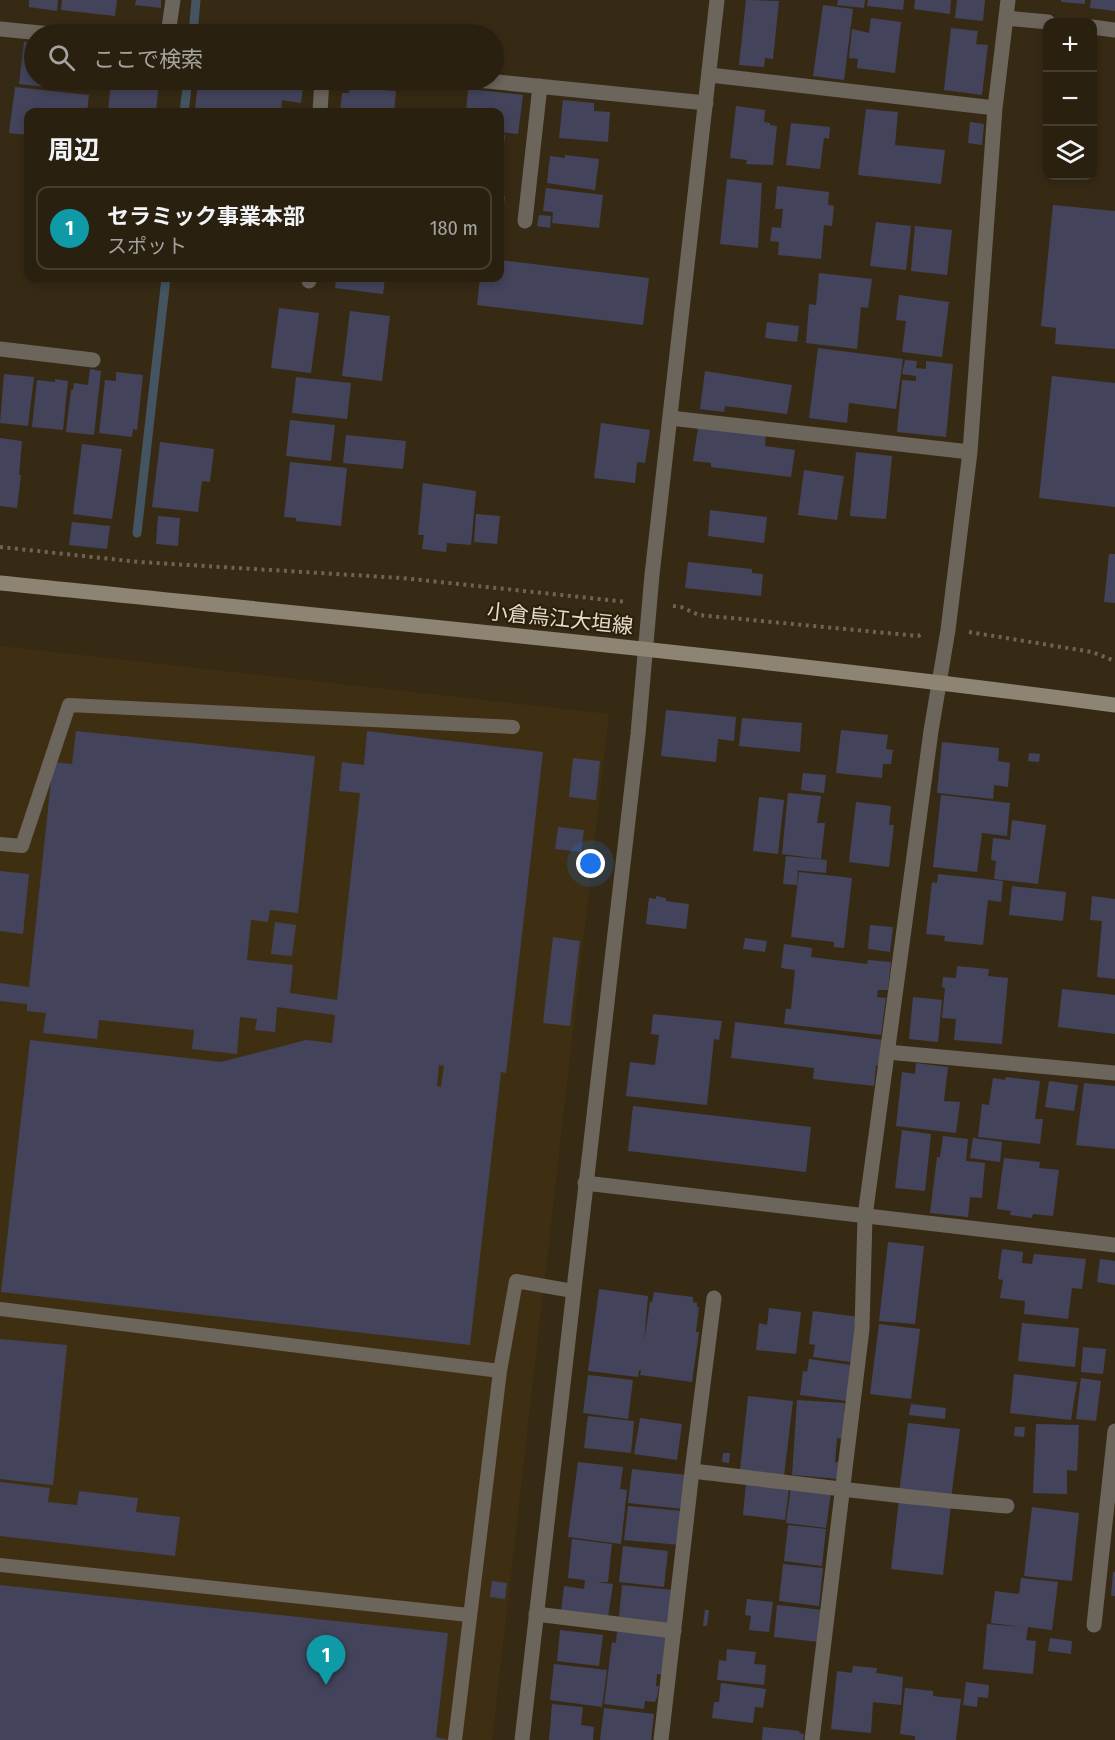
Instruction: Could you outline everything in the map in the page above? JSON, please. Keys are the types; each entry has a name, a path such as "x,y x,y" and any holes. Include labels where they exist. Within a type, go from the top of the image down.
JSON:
{"main road":[{"name":"小倉烏江大垣線","path":"0,583 644,649 938,682 1115,705"}],"street":[{"path":"169,24 173,0"},
{"path":"522,1740 638,734 644,649 717,0"},
{"path":"812,1740 862,1329 865,1216 938,682 948,630 970,452 995,108 1008,0"},
{"path":"1006,18 1043,22"},
{"path":"1097,28 1115,30"},
{"path":"0,29 24,31"},
{"path":"710,75 995,108"},
{"path":"504,83 706,103"},
{"path":"525,221 540,86"},
{"path":"320,108 321,90"},
{"path":"0,349 93,360"},
{"path":"670,418 970,452"},
{"path":"887,1052 1115,1073"},
{"path":"585,1183 1115,1245"},
{"path":"662,1740 714,1298"},
{"path":"1094,1625 1115,1431"},
{"path":"692,1471 925,1500 1007,1506"},
{"path":"536,1614 674,1631"}],"lane":[{"path":"0,844 22,846 69,705 513,727"},
{"path":"455,1740 500,1371 516,1281 573,1290"},
{"path":"0,1309 500,1371"},
{"path":"0,1565 469,1615"}],"path":[{"path":"0,547 139,562 402,578 681,607 699,615 918,636 933,629 948,630 1092,652 1115,661"}],"shaded area":[{"path":"0,646 609,714 492,1740 0,1740"}],"building":[{"path":"29,0 58,0 57,11 29,7"},
{"path":"62,0 117,0 115,16 61,10"},
{"path":"136,0 161,0 161,8 135,5"},
{"path":"746,0 779,1 773,59 765,58 764,67 739,65"},
{"path":"838,0 865,0 864,8 837,5"},
{"path":"868,0 904,0 903,10 867,6"},
{"path":"915,0 951,0 950,14 914,9"},
{"path":"957,0 985,0 983,21 955,18"},
{"path":"1061,0 1085,0 1085,4 1061,2"},
{"path":"1091,0 1115,0 1115,11 1090,8"},
{"path":"823,5 853,9 844,80 813,76"},
{"path":"871,18 901,22 895,73 857,68 858,59 849,58 852,29 869,33"},
{"path":"951,28 978,31 976,44 988,45 982,95 944,90"},
{"path":"24,42 24,85 19,84"},
{"path":"15,87 24,88 24,90 89,95 87,108 24,108 24,135 9,133"},
{"path":"110,90 158,90 156,108 108,108"},
{"path":"197,90 303,90 301,103 282,100 281,108 195,108"},
{"path":"349,90 396,91 394,108 340,108 342,93 349,93"},
{"path":"468,90 523,95 518,134 504,132 504,108 466,108"},
{"path":"563,100 594,103 594,111 610,112 608,142 559,138"},
{"path":"736,106 765,110 764,122 777,126 773,165 746,164 747,160 730,158"},
{"path":"866,109 898,112 895,145 945,150 941,184 858,175"},
{"path":"970,122 984,124 982,145 968,143"},
{"path":"791,123 830,127 829,139 824,138 820,169 786,165"},
{"path":"565,155 599,159 595,190 547,183 550,156 565,158"},
{"path":"727,179 762,183 758,248 720,244"},
{"path":"777,186 829,192 828,205 834,206 832,226 824,225 821,259 778,255 779,242 770,241 772,227 781,228 783,209 775,209"},
{"path":"546,188 603,195 599,228 552,223 553,212 543,211"},
{"path":"1053,205 1115,211 1115,349 1055,344 1056,328 1041,326"},
{"path":"539,215 551,216 550,228 537,226"},
{"path":"876,222 911,226 906,270 870,266"},
{"path":"915,226 952,230 947,275 911,271"},
{"path":"504,260 649,278 643,325 477,305 480,282 504,282"},
{"path":"819,273 872,279 868,308 861,307 857,349 806,343 809,304 816,305"},
{"path":"336,282 384,282 383,294 335,288"},
{"path":"899,295 949,302 942,357 902,352 906,321 896,320"},
{"path":"279,308 319,313 311,373 271,368"},
{"path":"350,311 390,316 382,381 342,376"},
{"path":"767,322 799,326 797,342 765,338"},
{"path":"818,348 903,359 896,409 849,403 847,423 809,418"},
{"path":"905,360 917,361 916,368 926,369 926,361 953,364 946,437 897,432 902,380 916,381 916,376 902,374"},
{"path":"90,369 101,371 94,435 66,432 71,390 73,390 74,383 88,385"},
{"path":"705,371 792,385 787,414 725,406 724,412 700,409"},
{"path":"116,372 143,375 137,430 133,429 132,437 99,433 105,380 116,381"},
{"path":"4,374 34,377 28,426 0,423"},
{"path":"1052,376 1115,383 1115,507 1039,498"},
{"path":"296,377 351,383 347,419 292,413"},
{"path":"55,379 68,381 63,430 32,427 37,380 55,382"},
{"path":"290,420 335,425 331,461 286,456"},
{"path":"601,423 650,430 645,463 637,462 635,483 594,478"},
{"path":"698,428 766,435 765,446 795,450 791,477 711,467 711,463 693,461"},
{"path":"346,435 406,441 403,469 343,463"},
{"path":"0,438 22,441 17,508 0,506"},
{"path":"160,442 214,449 210,482 202,481 198,512 152,507"},
{"path":"82,444 122,449 112,519 73,514"},
{"path":"856,452 892,456 886,519 850,516"},
{"path":"290,462 347,468 341,526 296,521 296,518 284,517"},
{"path":"804,470 844,476 837,520 798,515"},
{"path":"423,483 476,491 471,545 447,543 446,552 422,549 424,535 418,535"},
{"path":"710,510 767,517 764,543 708,536"},
{"path":"476,514 500,516 497,544 474,542"},
{"path":"158,516 180,518 178,546 156,544"},
{"path":"72,522 110,526 107,549 69,545"},
{"path":"1109,554 1115,554 1115,603 1104,602"},
{"path":"688,562 752,569 752,573 763,574 761,596 685,588"},
{"path":"666,710 736,717 734,741 718,739 716,762 661,756"},
{"path":"742,718 802,723 800,752 739,746"},
{"path":"841,730 888,735 886,749 893,750 891,764 883,764 882,778 836,773"},
{"path":"76,731 315,756 298,913 270,910 268,922 251,920 247,960 293,965 290,993 337,1000 360,793 339,791 342,762 364,765 367,731 543,752 506,1073 501,1072 470,1345 1,1292 30,1040 221,1062 306,1040 332,1043 335,1015 277,1007 275,1032 255,1030 257,1019 240,1017 237,1054 192,1049 194,1030 99,1020 97,1039 43,1033 46,1013 27,1011 27,1004 0,1001 0,983 29,987 53,762 72,764","holes":["439,1065 444,1066 441,1087 437,1086"]},
{"path":"942,742 999,748 998,761 1010,763 1008,787 994,785 993,799 937,793"},
{"path":"1029,753 1040,754 1039,762 1028,761"},
{"path":"573,758 600,761 596,800 569,797"},
{"path":"803,773 826,775 824,793 801,790"},
{"path":"788,793 821,796 817,823 825,823 821,859 782,854"},
{"path":"941,795 1010,803 1007,836 982,833 977,872 933,867"},
{"path":"759,797 784,800 778,854 753,851"},
{"path":"856,802 891,806 889,825 894,825 889,867 849,862"},
{"path":"1012,820 1046,825 1038,884 994,879 996,861 991,860 993,838 1010,840"},
{"path":"558,827 584,830 581,852 555,849"},
{"path":"786,856 827,860 826,873 794,870 798,871 797,885 783,884"},
{"path":"0,871 29,874 23,934 0,931"},
{"path":"799,872 852,878 844,948 834,947 834,942 791,937"},
{"path":"938,874 1003,881 1001,902 988,900 983,945 944,941 945,936 926,934 932,882 937,883"},
{"path":"1012,886 1066,892 1063,921 1009,915"},
{"path":"656,896 666,898 666,901 689,904 686,929 646,924 649,898 656,899"},
{"path":"1092,896 1115,899 1115,979 1097,977 1102,921 1090,920"},
{"path":"275,922 296,925 292,956 271,954"},
{"path":"870,925 893,927 890,952 868,949"},
{"path":"553,937 580,941 570,1026 543,1023"},
{"path":"745,938 767,941 765,952 743,949"},
{"path":"784,944 812,948 811,957 867,964 868,960 891,962 888,990 878,990 877,997 886,998 881,1035 784,1024 786,1009 791,1009 795,970 781,968"},
{"path":"957,966 989,969 988,976 1008,978 1002,1044 954,1040 956,1019 942,1018 945,988 942,987 943,977 956,978"},
{"path":"1062,989 1115,995 1115,1034 1058,1027"},
{"path":"913,997 942,1000 938,1042 909,1039"},
{"path":"653,1014 722,1021 719,1040 714,1039 707,1105 626,1096 630,1062 655,1065 659,1035 651,1034"},
{"path":"735,1022 884,1040 881,1066 876,1065 874,1086 813,1079 814,1068 731,1058"},
{"path":"916,1063 948,1067 944,1101 960,1102 956,1133 896,1126 902,1072 915,1074"},
{"path":"1006,1077 1040,1081 1035,1119 1043,1119 1040,1144 978,1137 982,1104 989,1105 993,1078 1005,1080"},
{"path":"1049,1081 1078,1085 1074,1111 1045,1107"},
{"path":"1084,1083 1115,1086 1115,1149 1076,1145"},
{"path":"633,1106 811,1127 806,1172 628,1151"},
{"path":"902,1130 931,1134 925,1191 895,1188"},
{"path":"943,1136 968,1139 966,1161 985,1163 982,1198 970,1197 968,1217 930,1213 937,1157 940,1157"},
{"path":"973,1138 1002,1142 1000,1162 970,1158"},
{"path":"1004,1158 1040,1162 1039,1168 1059,1170 1053,1216 1033,1214 1032,1218 1010,1215 1011,1211 997,1209"},
{"path":"888,1242 924,1246 915,1324 879,1321"},
{"path":"1002,1249 1023,1252 1022,1263 1032,1264 1034,1254 1086,1259 1082,1289 1072,1288 1068,1319 1024,1314 1025,1301 1000,1298 1003,1280 998,1279"},
{"path":"1100,1259 1115,1261 1115,1285 1097,1282"},
{"path":"599,1289 648,1296 644,1342 650,1302 652,1302 654,1292 693,1297 693,1302 699,1307 696,1332 699,1332 692,1382 640,1375 641,1370 639,1370 638,1377 588,1371"},
{"path":"769,1308 801,1312 796,1354 756,1350 759,1323 767,1325"},
{"path":"813,1311 859,1317 851,1362 813,1357 815,1345 809,1344"},
{"path":"1022,1323 1079,1328 1075,1367 1018,1361"},
{"path":"879,1324 920,1329 911,1399 870,1394"},
{"path":"0,1339 67,1345 53,1485 0,1479"},
{"path":"1083,1347 1106,1349 1103,1374 1081,1372"},
{"path":"809,1359 851,1365 847,1401 800,1395 803,1371 807,1372"},
{"path":"1014,1374 1077,1382 1071,1420 1010,1413"},
{"path":"588,1375 633,1380 628,1419 583,1413"},
{"path":"1081,1378 1101,1381 1096,1421 1076,1419"},
{"path":"748,1396 793,1401 784,1476 740,1470"},
{"path":"797,1400 845,1403 842,1439 837,1438 835,1462 841,1462 839,1479 792,1475"},
{"path":"911,1404 946,1408 945,1419 909,1415"},
{"path":"588,1416 634,1421 631,1453 584,1448"},
{"path":"640,1418 682,1424 677,1460 634,1454"},
{"path":"908,1423 960,1429 951,1499 899,1493"},
{"path":"1036,1424 1079,1425 1077,1471 1067,1470 1067,1494 1033,1493"},
{"path":"1015,1427 1025,1427 1024,1437 1014,1436"},
{"path":"723,1453 730,1453 729,1463 722,1462"},
{"path":"578,1462 623,1467 620,1489 627,1490 621,1544 568,1537"},
{"path":"632,1469 687,1475 683,1509 628,1503"},
{"path":"0,1482 50,1488 48,1502 77,1505 79,1491 138,1498 136,1512 180,1517 175,1556 0,1536"},
{"path":"746,1483 789,1488 785,1520 743,1515"},
{"path":"791,1486 831,1492 826,1528 786,1523"},
{"path":"899,1499 951,1505 943,1575 891,1569"},
{"path":"628,1506 683,1511 680,1545 624,1540"},
{"path":"1032,1507 1079,1513 1072,1581 1024,1576"},
{"path":"788,1525 826,1529 822,1566 784,1561"},
{"path":"572,1539 612,1544 608,1582 597,1582 613,1584 608,1617 561,1611 564,1586 584,1589 585,1580 568,1578"},
{"path":"623,1546 668,1551 664,1587 619,1582"},
{"path":"783,1564 823,1568 819,1606 779,1601"},
{"path":"1113,1572 1115,1572 1115,1596 1111,1596"},
{"path":"1021,1578 1058,1582 1052,1630 1028,1627 1026,1640 1036,1641 1033,1674 983,1669 987,1624 1022,1627 991,1623 995,1591 1019,1594"},
{"path":"492,1581 507,1583 505,1599 490,1597"},
{"path":"0,1585 448,1633 436,1737 448,1740 0,1740"},
{"path":"622,1585 673,1590 669,1623 619,1617"},
{"path":"747,1599 773,1602 769,1632 749,1630 751,1616 745,1615"},
{"path":"777,1605 823,1610 819,1642 774,1637"},
{"path":"705,1610 709,1610 707,1626 703,1626"},
{"path":"560,1630 603,1635 599,1666 557,1661"},
{"path":"617,1631 667,1637 662,1675 657,1674 656,1686 659,1686 657,1697 655,1702 645,1701 644,1709 604,1704 612,1642 616,1643"},
{"path":"1050,1638 1072,1641 1071,1654 1048,1651"},
{"path":"727,1649 756,1652 754,1664 766,1665 764,1685 717,1680 719,1660 726,1661"},
{"path":"554,1664 607,1670 602,1707 550,1700"},
{"path":"853,1666 877,1668 876,1673 903,1677 901,1705 873,1702 871,1733 831,1729 837,1671 852,1673"},
{"path":"966,1682 989,1685 988,1698 978,1697 977,1707 963,1705"},
{"path":"721,1683 766,1689 763,1708 755,1707 753,1723 712,1718 714,1702 719,1702"},
{"path":"905,1688 933,1691 933,1696 961,1699 956,1740 915,1740 915,1736 900,1734"},
{"path":"552,1704 583,1707 581,1725 594,1727 593,1740 549,1740"},
{"path":"604,1708 654,1714 651,1740 600,1740"},
{"path":"763,1727 800,1731 799,1733 804,1734 803,1740 762,1740"}],"waterway":[{"path":"194,24 196,0"},
{"path":"184,108 187,90"},
{"path":"137,533 166,282"}],"place":[{"name":"セラミック事業本部","path":"326,1685"}]}
